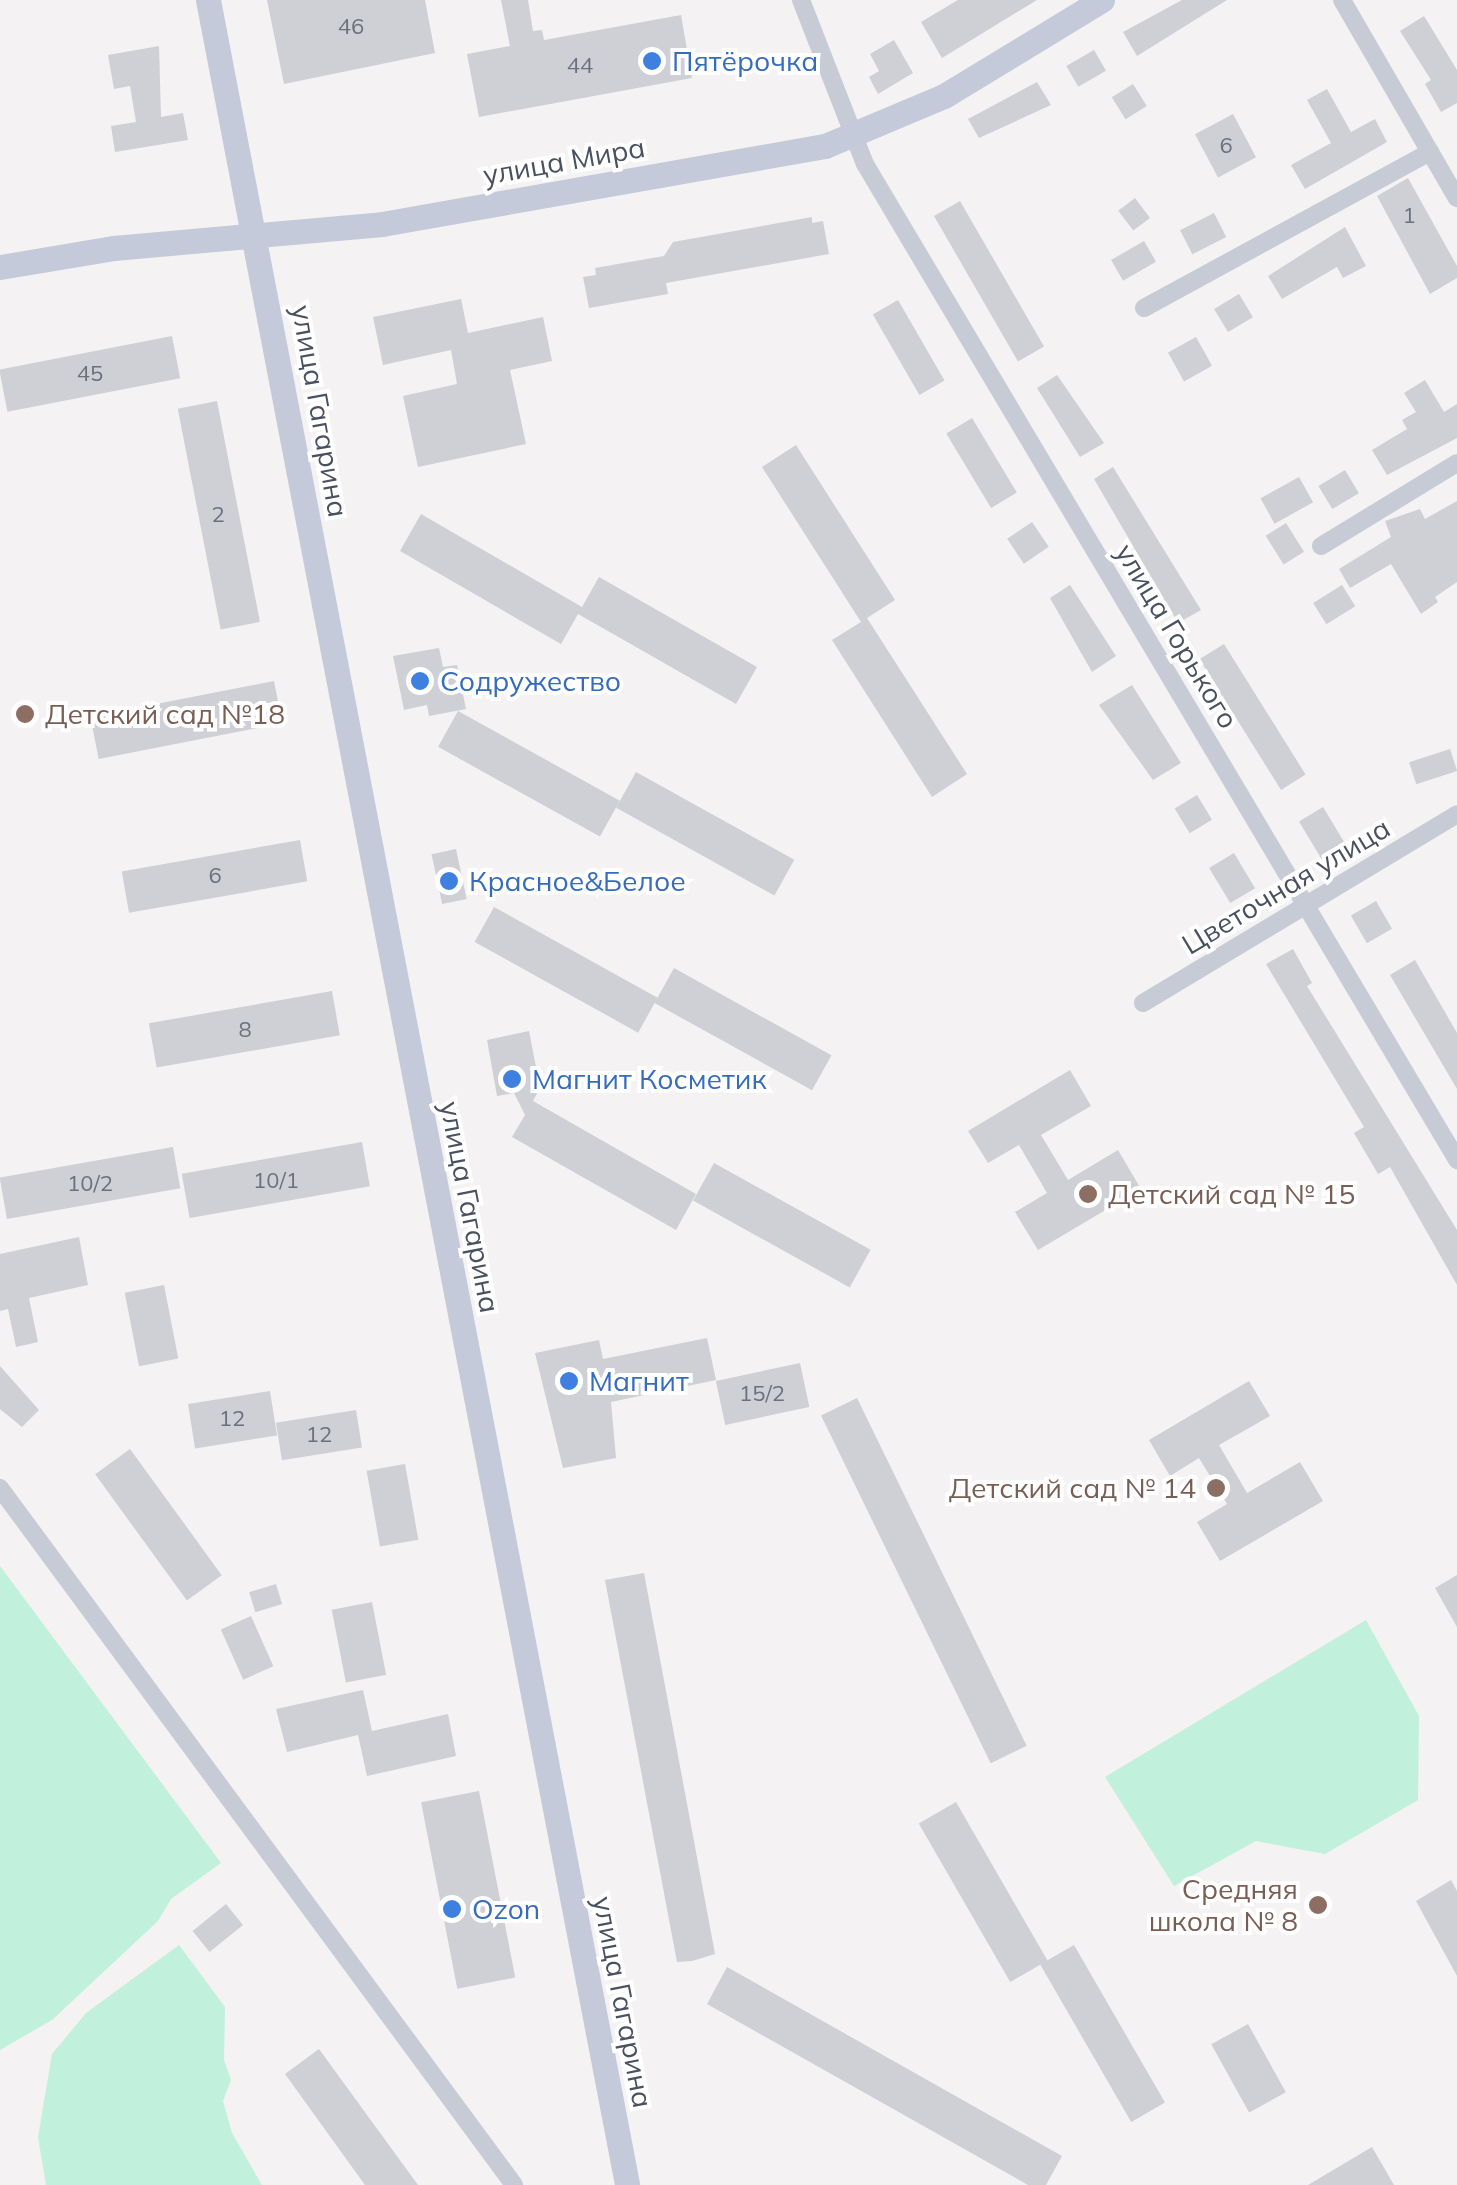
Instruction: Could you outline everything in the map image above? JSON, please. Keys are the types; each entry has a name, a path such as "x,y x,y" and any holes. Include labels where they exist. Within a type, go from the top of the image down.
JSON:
{"main road":[{"name":"улица Гагарина","path":"208,0 627,2185"},
{"name":"улица Мира","path":"0,267 162,243 256,240 382,224 856,138 944,96 1102,0"}],"street":[{"name":"улица Горького","path":"801,0 856,138 889,206 1457,1160"},
{"path":"1342,0 1457,198"},
{"path":"1144,308 1430,152"},
{"path":"1320,546 1457,463"},
{"name":"Цветочная улица","path":"1143,1003 1457,814"},
{"path":"0,1488 514,2185"}],"green space":[{"path":"0,1566 221,1863 171,1899 158,1921 52,2020 0,2050"},
{"path":"1366,1620 1419,1716 1418,1800 1325,1854 1256,1841 1174,1886 1105,1777"},
{"path":"179,1945 225,2007 224,2060 231,2080 223,2101 232,2133 262,2185 46,2185 38,2137 52,2054 86,2013"}],"building":[{"path":"267,0 425,0 435,53 284,84"},
{"path":"501,0 528,0 533,31 542,30 544,40 681,15 692,78 479,117 467,54 510,46"},
{"path":"958,0 1037,0 942,58 921,22"},
{"path":"1182,0 1227,0 1137,56 1123,32"},
{"path":"1424,16 1457,70 1457,103 1441,112 1425,84 1431,80 1400,31"},
{"path":"894,40 913,73 878,94 869,77 879,71 870,54"},
{"path":"159,46 161,117 183,113 188,140 115,152 111,126 136,122 130,86 114,89 108,55"},
{"path":"1094,50 1106,71 1078,87 1066,66"},
{"path":"1037,82 1051,105 979,138 968,119"},
{"path":"1133,84 1147,106 1126,119 1112,97"},
{"path":"1327,89 1351,132 1375,119 1387,142 1305,189 1291,165 1331,143 1307,100"},
{"path":"1233,114 1256,157 1218,177 1195,134"},
{"path":"1408,178 1457,266 1457,278 1430,294 1377,196"},
{"path":"1135,198 1150,218 1133,231 1118,211"},
{"path":"960,201 1044,346 1018,361 934,216"},
{"path":"1214,213 1226,237 1192,254 1180,230"},
{"path":"812,217 812,223 823,221 829,254 666,283 668,294 589,308 583,277 596,275 595,268 664,256 673,242"},
{"path":"1345,227 1366,266 1343,278 1337,267 1282,299 1268,276"},
{"path":"1144,241 1156,262 1123,281 1111,260"},
{"path":"1239,294 1253,317 1228,332 1214,309"},
{"path":"461,299 468,333 543,317 552,361 510,370 526,444 418,467 403,396 457,384 451,350 383,365 373,317"},
{"path":"898,300 944,381 919,395 873,314"},
{"path":"172,336 180,378 7,412 0,369"},
{"path":"1196,337 1212,366 1184,381 1168,353"},
{"path":"1057,375 1104,443 1080,457 1037,388"},
{"path":"1425,380 1444,412 1457,404 1457,438 1387,475 1372,450 1407,429 1402,420 1416,412 1404,393"},
{"path":"217,401 260,622 221,629 178,409"},
{"path":"972,418 1017,493 991,508 946,433"},
{"path":"796,445 895,600 867,618 967,774 932,797 832,640 861,622 762,467"},
{"path":"1113,467 1201,610 1178,623 1094,479"},
{"path":"1345,470 1359,493 1332,509 1318,486"},
{"path":"1299,477 1313,502 1275,524 1261,498"},
{"path":"1457,501 1457,582 1435,597 1438,602 1421,614 1391,564 1350,588 1339,569 1391,537 1385,521 1420,509 1425,519"},
{"path":"421,514 582,607 599,577 757,667 736,704 578,614 561,644 400,551"},
{"path":"1032,522 1049,547 1024,564 1007,539"},
{"path":"1286,523 1304,552 1284,565 1266,536"},
{"path":"1070,585 1116,656 1092,672 1050,598"},
{"path":"1342,585 1355,606 1326,624 1313,603"},
{"path":"1224,644 1306,775 1281,790 1199,659"},
{"path":"439,648 443,667 457,665 466,709 429,716 427,705 404,710 393,656"},
{"path":"274,681 282,723 99,759 90,717"},
{"path":"1132,685 1181,763 1153,780 1099,705"},
{"path":"458,711 620,801 600,837 438,747"},
{"path":"1450,749 1457,771 1416,784 1409,762"},
{"path":"636,772 794,860 774,896 616,808"},
{"path":"1197,795 1212,820 1190,833 1175,808"},
{"path":"1323,807 1349,850 1325,864 1299,821"},
{"path":"300,840 307,881 129,913 122,871"},
{"path":"456,849 467,899 442,904 432,854"},
{"path":"1234,853 1255,888 1230,903 1209,868"},
{"path":"1376,901 1392,929 1367,943 1351,915"},
{"path":"494,907 658,998 638,1033 475,942"},
{"path":"1293,949 1312,983 1307,986 1457,1230 1457,1285 1390,1167 1378,1174 1354,1133 1364,1127 1266,964"},
{"path":"1415,960 1457,1033 1457,1089 1390,975"},
{"path":"674,968 831,1055 812,1090 655,1003"},
{"path":"332,991 340,1035 157,1068 149,1023"},
{"path":"529,1031 540,1088 533,1101 696,1194 676,1230 512,1137 525,1115 514,1093 497,1096 487,1040"},
{"path":"1070,1070 1091,1106 1041,1135 1068,1180 1118,1150 1141,1189 1038,1250 1015,1212 1047,1193 1019,1145 988,1163 968,1131"},
{"path":"362,1142 370,1186 190,1218 182,1174"},
{"path":"173,1147 180,1188 7,1219 0,1178"},
{"path":"714,1163 871,1250 850,1287 693,1201"},
{"path":"79,1237 88,1285 29,1298 38,1342 16,1347 8,1309 0,1311 0,1254"},
{"path":"164,1285 178,1359 139,1366 125,1293"},
{"path":"707,1338 716,1380 611,1402 616,1458 563,1468 535,1353 599,1340 603,1359"},
{"path":"800,1363 809,1407 725,1425 716,1381"},
{"path":"0,1366 39,1410 22,1427 0,1409"},
{"path":"1249,1381 1270,1416 1219,1445 1247,1493 1300,1462 1323,1501 1220,1561 1197,1522 1227,1504 1199,1458 1170,1476 1149,1440"},
{"path":"270,1391 277,1435 195,1448 188,1404"},
{"path":"857,1398 1027,1746 991,1763 821,1416"},
{"path":"356,1410 362,1448 282,1460 276,1423"},
{"path":"130,1449 222,1575 187,1600 95,1474"},
{"path":"405,1464 418,1540 380,1547 367,1471"},
{"path":"644,1573 715,1954 692,1961 677,1962 605,1580"},
{"path":"1457,1575 1457,1627 1435,1588"},
{"path":"276,1584 282,1604 255,1612 249,1592"},
{"path":"372,1602 386,1675 346,1682 332,1610"},
{"path":"251,1616 273,1666 243,1680 221,1629"},
{"path":"363,1690 372,1731 448,1714 456,1756 367,1776 358,1735 287,1752 276,1709"},
{"path":"479,1791 515,1978 457,1989 421,1802"},
{"path":"956,1802 1048,1960 1010,1982 919,1824"},
{"path":"1451,1880 1457,1891 1457,1976 1416,1901"},
{"path":"226,1904 243,1925 210,1952 193,1931"},
{"path":"1074,1945 1165,2103 1131,2122 1040,1964"},
{"path":"727,1967 1062,2156 1046,2185 1028,2185 707,2004"},
{"path":"1248,2024 1286,2092 1249,2113 1211,2044"},
{"path":"319,2049 418,2185 365,2185 285,2074"},
{"path":"1372,2147 1394,2185 1308,2185"}],"place":[{"name":"Пятёрочка","path":"652,61"},
{"name":"Содружество","path":"420,681"},
{"name":"Детский сад №18","path":"25,714"},
{"name":"Красное&Белое","path":"449,881"},
{"name":"Магнит Косметик","path":"512,1079"},
{"name":"Детский сад № 15","path":"1088,1194"},
{"name":"Магнит","path":"569,1381"},
{"name":"Детский сад № 14","path":"1216,1488"},
{"name":"Cредняя школа № 8","path":"1318,1905"},
{"name":"Ozon","path":"452,1909"}]}
